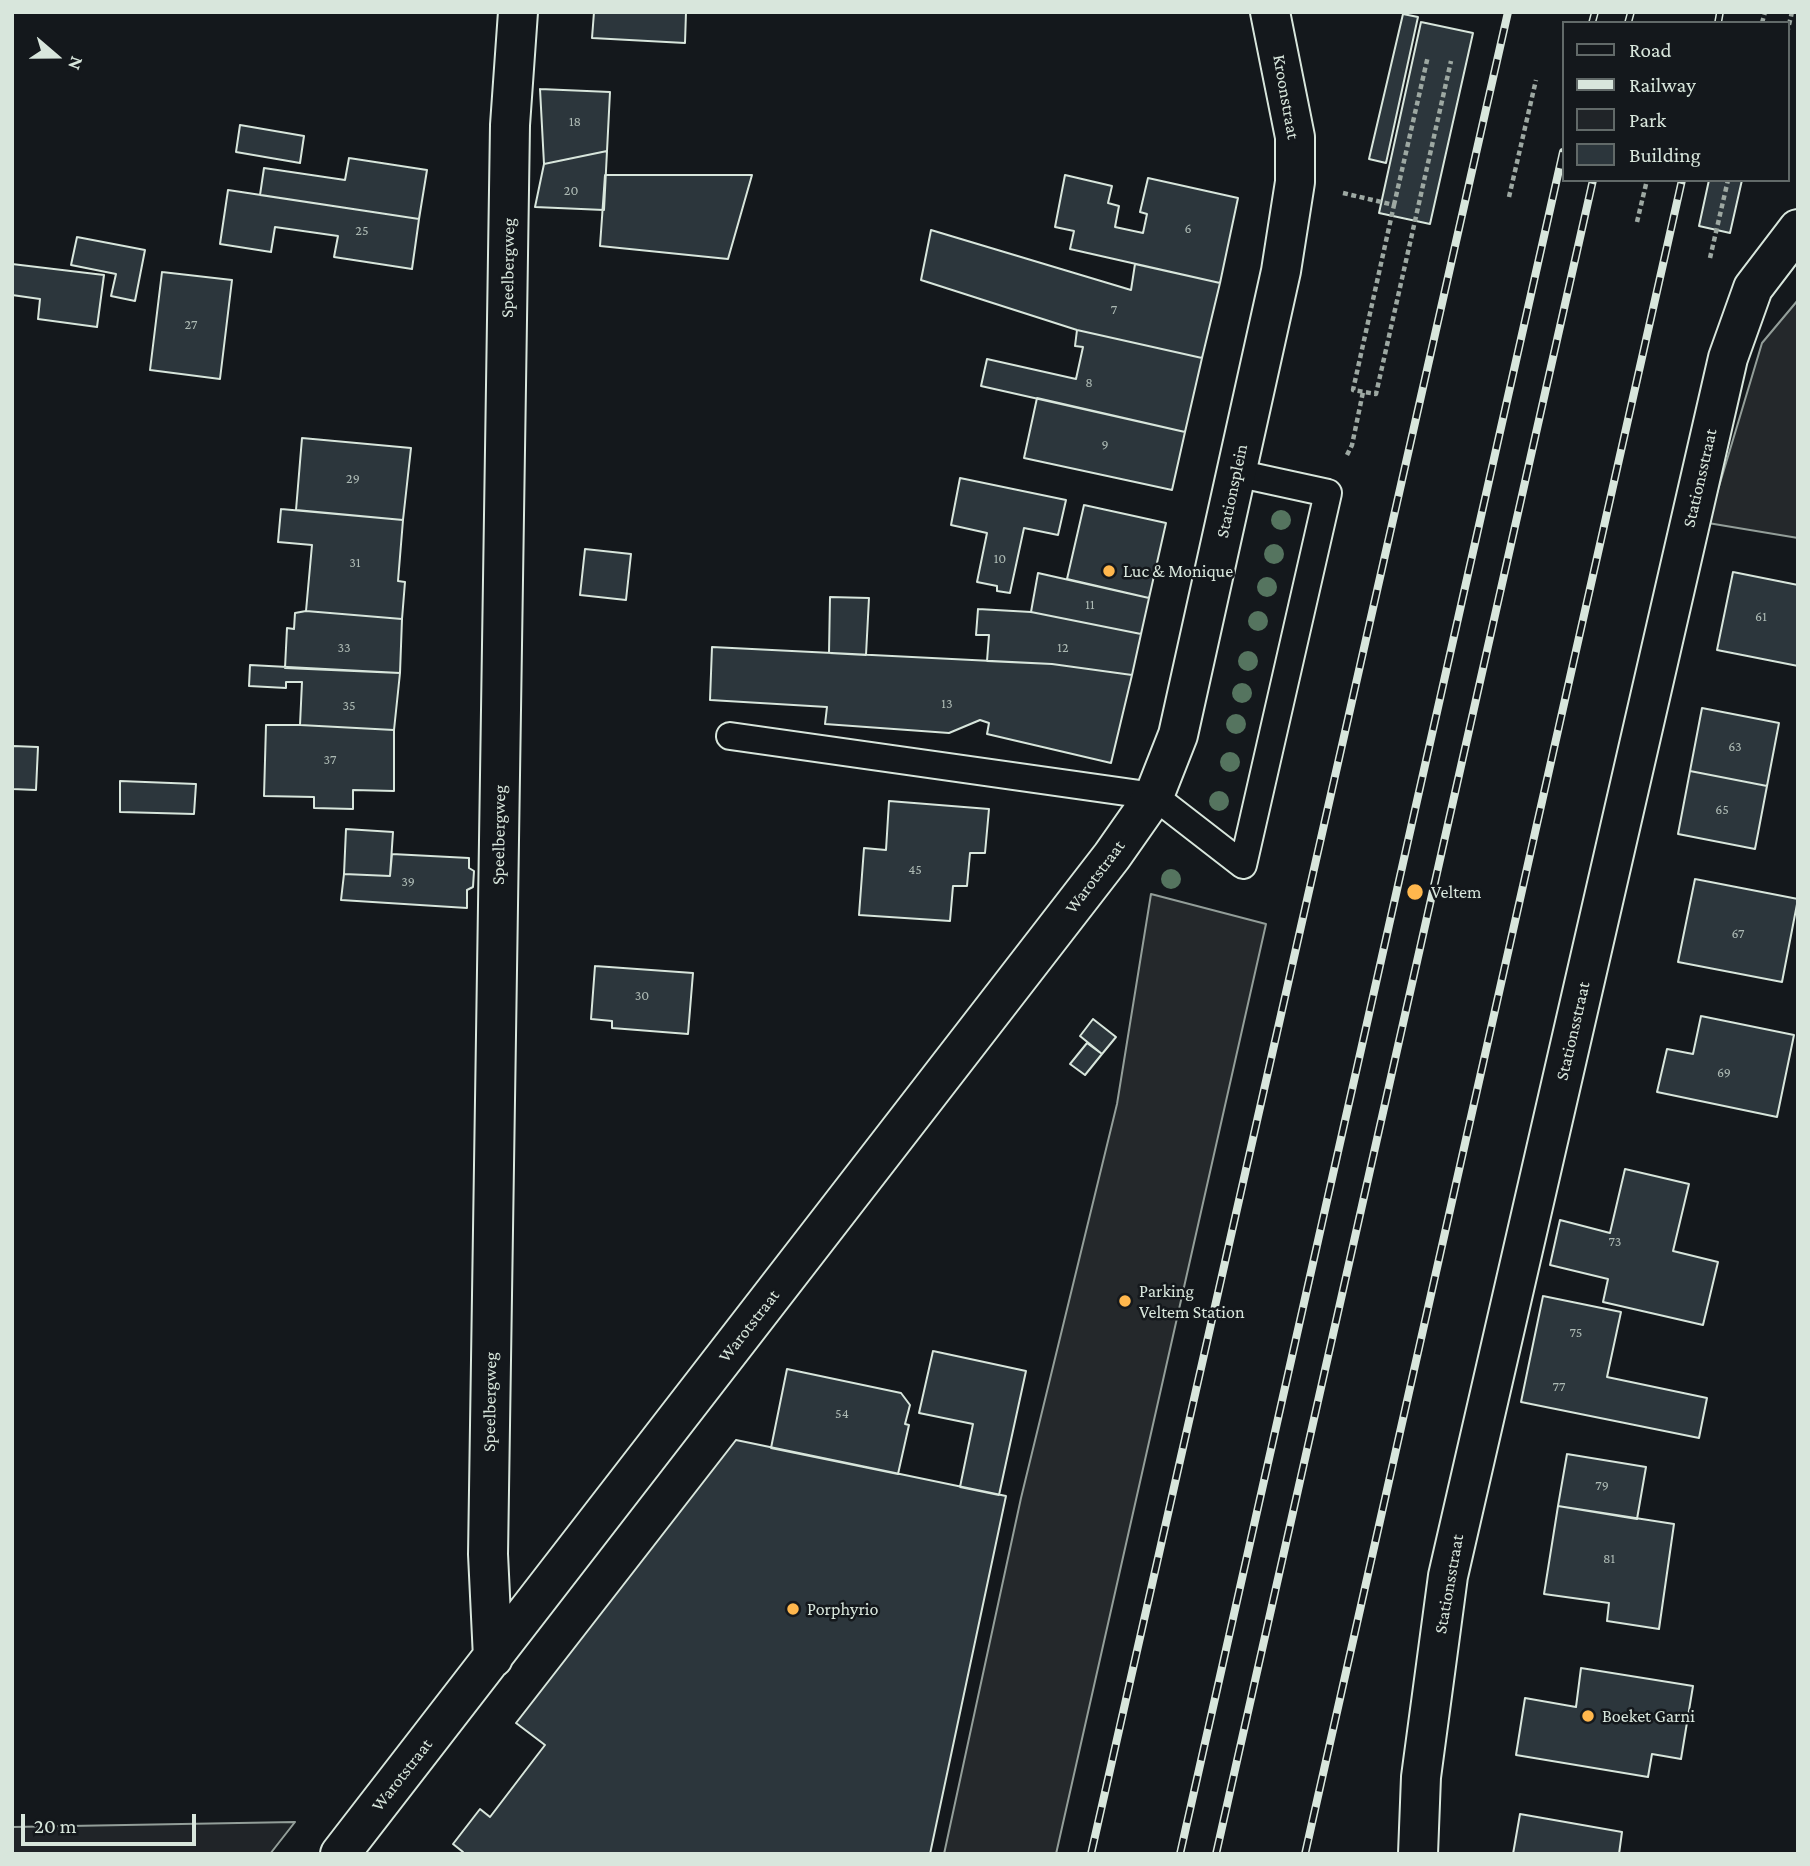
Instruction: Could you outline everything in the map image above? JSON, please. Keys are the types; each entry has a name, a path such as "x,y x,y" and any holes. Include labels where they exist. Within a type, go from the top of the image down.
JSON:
{"street":[{"name":"Speelbergweg","path":"493,1658 488,1553 509,139 517,12"},
{"name":"Kroonstraat","path":"1270,12 1294,137 1295,182"},
{"name":"Stationsplein","path":"1154,796 1178,735 1281,271 1295,182"},
{"name":"Stationsstraat","path":"1418,1854 1420,1777 1448,1576 1728,358 1753,288 1798,229"},
{"name":"Warotstraat","path":"340,1854 1112,856 1154,796"}],"lane":[{"path":"730,736 1154,796 1243,865 1328,493 1236,473"}],"path":[{"path":"1428,56 1353,390 1376,394 1451,61"},
{"path":"1509,197 1536,80"},
{"path":"1295,182 1394,205"},
{"path":"1637,222 1647,182"},
{"path":"1710,260 1728,182"},
{"path":"1352,445 1363,392"}],"green space":[{"path":"295,1822 270,1854 12,1854 12,1827"}],"shaded area":[{"path":"1798,300 1798,538 1708,523 1762,343"},
{"name":"Parking Veltem Station","path":"1151,894 1266,924 1056,1854 944,1854 1021,1498 1117,1104"}],"building":[{"path":"594,12 686,12 685,43 592,38"},
{"path":"1403,14 1418,17 1386,163 1369,159"},
{"path":"1421,22 1473,33 1430,224 1379,213"},
{"path":"540,89 610,92 607,151 544,164"},
{"path":"240,125 304,136 300,163 236,152"},
{"path":"607,151 604,210 535,207 544,164"},
{"path":"349,158 427,170 419,219 260,195 264,168 345,180"},
{"path":"605,175 752,175 728,259 600,246"},
{"path":"1065,175 1112,186 1108,203 1119,206 1115,227 1143,233 1147,214 1140,212 1148,178 1238,198 1220,283 1070,249 1074,231 1055,227"},
{"path":"1709,182 1742,182 1730,233 1699,226"},
{"path":"228,190 419,219 412,269 334,257 338,236 275,227 271,252 220,244"},
{"path":"931,230 1131,290 1135,264 1220,283 1202,358 1077,330 921,280"},
{"path":"77,237 145,250 135,301 111,296 116,274 71,265"},
{"path":"12,264 104,275 97,327 38,319 40,299 12,295"},
{"path":"162,272 232,280 220,379 150,370"},
{"path":"1077,330 1202,358 1185,432 981,386 987,359 1076,379 1083,347 1075,346"},
{"path":"1037,398 1185,432 1172,490 1024,458"},
{"path":"302,438 411,448 403,520 296,510"},
{"path":"960,478 1066,500 1058,535 1024,528 1010,593 997,591 997,586 977,582 987,533 951,525"},
{"path":"1084,505 1166,523 1149,598 1067,579"},
{"path":"281,509 403,520 398,581 405,582 402,619 306,611 312,545 278,542"},
{"path":"585,549 631,554 626,600 580,595"},
{"path":"1733,572 1798,585 1798,666 1717,650"},
{"path":"1038,573 1149,598 1141,634 1031,612"},
{"path":"830,597 869,598 866,655 829,653"},
{"path":"978,609 1031,612 1141,634 1132,675 1052,664 987,661 989,635 976,635"},
{"path":"306,611 402,619 400,673 285,668 287,628 294,629 295,613"},
{"path":"712,647 1052,664 1132,675 1111,763 987,734 989,723 980,720 949,733 825,724 827,707 710,700"},
{"path":"250,665 400,673 394,730 300,725 302,682 286,682 286,688 249,686"},
{"path":"1702,708 1779,723 1767,786 1690,771"},
{"path":"266,725 394,730 394,791 353,790 353,809 314,808 314,797 264,796"},
{"path":"13,746 38,747 36,790 12,789"},
{"path":"1690,771 1767,786 1755,849 1678,834"},
{"path":"120,781 196,784 194,814 120,812"},
{"path":"889,801 989,809 985,853 970,853 967,886 953,886 950,921 859,915 864,848 886,850"},
{"path":"346,829 393,832 390,876 344,874"},
{"path":"392,854 469,858 469,868 474,871 473,887 467,890 467,908 341,900 344,874 390,876"},
{"path":"1695,879 1798,899 1782,982 1678,962"},
{"path":"595,966 693,973 688,1034 612,1028 612,1021 591,1019"},
{"path":"1701,1016 1794,1035 1777,1117 1657,1092 1667,1049 1693,1054"},
{"path":"1093,1019 1116,1037 1102,1054 1080,1036"},
{"path":"1087,1043 1102,1054 1085,1075 1070,1064"},
{"path":"1625,1169 1689,1184 1673,1251 1718,1262 1703,1325 1603,1302 1608,1279 1550,1265 1560,1220 1610,1233"},
{"path":"1543,1296 1621,1312 1607,1377 1707,1398 1699,1438 1521,1402"},
{"path":"933,1351 1026,1371 999,1495 960,1487 973,1424 919,1413"},
{"path":"787,1369 901,1393 910,1405 905,1424 909,1425 898,1474 771,1448"},
{"name":"Porphyrio","path":"736,1440 1006,1496 930,1854 462,1854 453,1844 480,1809 490,1817 545,1745 516,1723"},
{"path":"1567,1454 1646,1467 1637,1519 1558,1506"},
{"path":"1558,1506 1674,1524 1659,1629 1607,1621 1609,1603 1544,1594"},
{"path":"1581,1668 1693,1686 1681,1759 1652,1754 1648,1777 1516,1755 1525,1698 1576,1707"},
{"path":"1520,1814 1622,1832 1619,1854 1513,1854"}],"railway":[{"path":"1091,1854 1508,12"},
{"path":"1593,21 1595,12"},
{"path":"1629,21 1631,12"},
{"path":"1718,21 1720,12"},
{"path":"1180,1854 1562,156"},
{"path":"1216,1854 1593,182"},
{"path":"1305,1854 1682,182"}],"place":[{"name":"Luc & Monique","path":"1109,571"},
{"name":"Veltem","path":"1415,892"},
{"name":"Parking Veltem Station","path":"1125,1301"},
{"name":"Porphyrio","path":"793,1609"},
{"name":"Boeket Garni","path":"1588,1716"}]}
